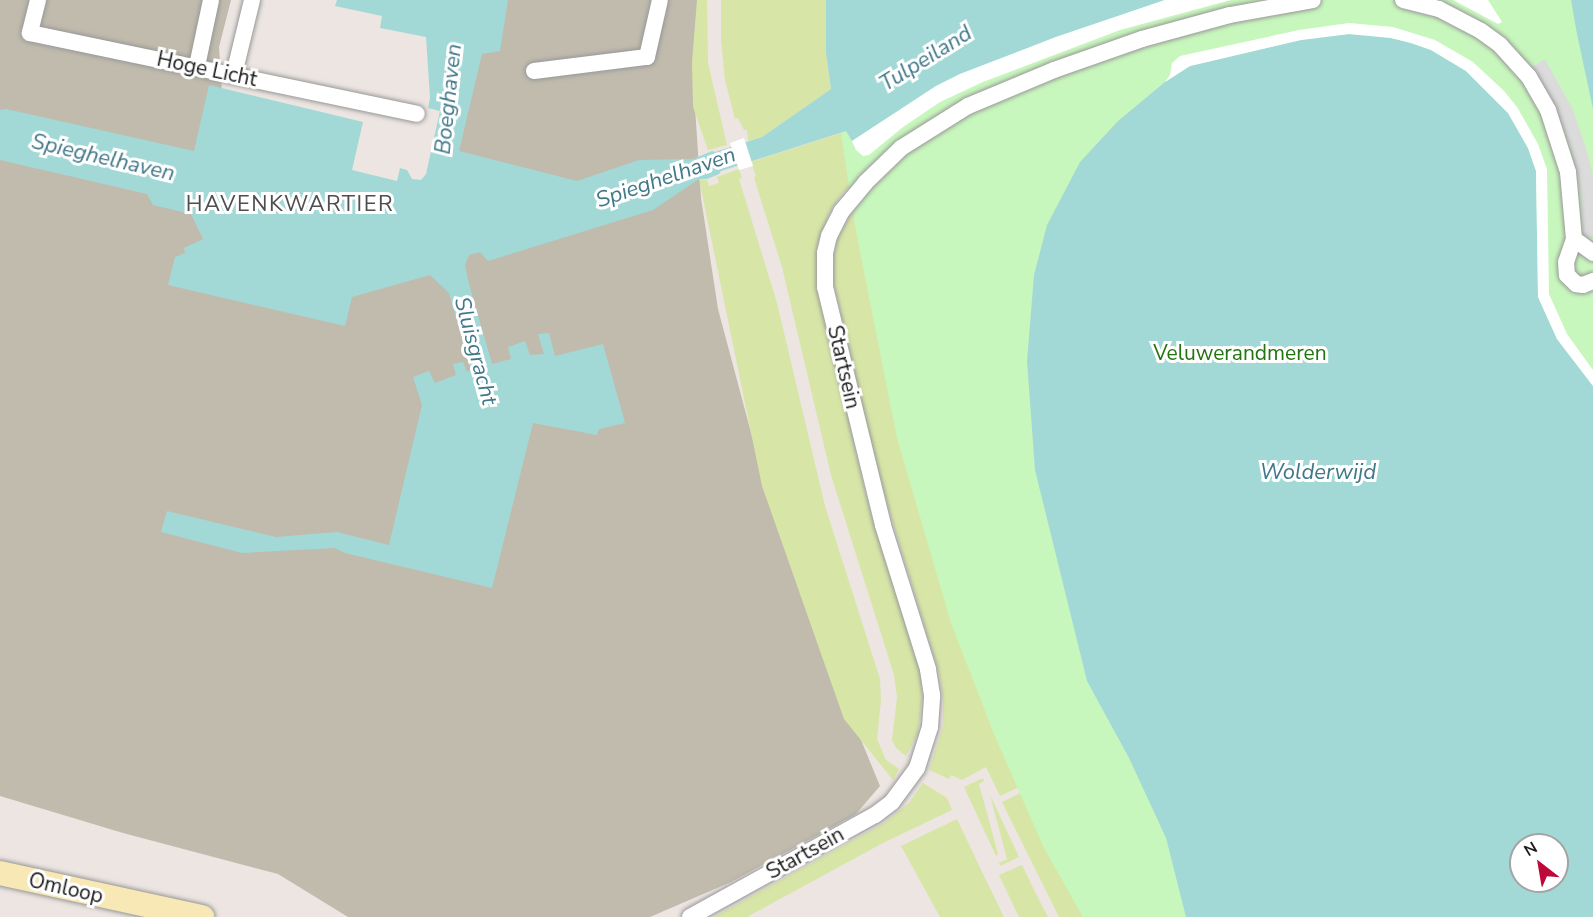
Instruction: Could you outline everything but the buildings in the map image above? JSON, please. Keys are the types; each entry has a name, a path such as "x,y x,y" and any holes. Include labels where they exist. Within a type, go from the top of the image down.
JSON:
{"main road":[{"name":"Omloop","path":"0,873 202,917"}],"street":[{"name":"Hoge Licht","path":"38,0 30,33 417,114"},
{"path":"196,66 211,0"},
{"path":"234,74 252,0"},
{"path":"534,71 647,57 660,0"},
{"name":"Startsein","path":"690,917 875,815 892,802 917,768 930,727 932,695 928,669 883,525 825,287 825,253 829,236 841,212 865,183 901,148 944,118 968,106 1054,69 1142,39 1230,15 1313,0"},
{"path":"1403,0 1439,9 1481,31 1500,45 1529,77 1548,110 1562,149 1572,195 1574,239 1566,262 1567,275 1576,284 1583,285 1593,281"},
{"path":"1574,239 1593,253"}],"shaded area":[{"path":"0,0 231,0 219,47 225,138 447,197 489,0 701,0 693,77 701,198 718,309 757,455 847,706 880,786 856,814 731,882 650,917 348,917 278,874 123,833 0,796"},
{"path":"1545,59 1573,110 1587,151 1593,176 1593,238 1583,238 1581,194 1570,146 1555,106 1532,67"}],"green space":[{"path":"697,0 707,0 708,63 727,145 708,150 693,107 692,62"},
{"path":"721,0 826,0 826,53 831,89 762,137 748,141 747,130 744,130 738,118 735,119 725,80 721,40"},
{"name":"Wolderwijd","path":"826,0 1593,0 1593,917 1083,917 1044,848 994,734 951,623 897,438 855,226 827,39"},
{"path":"847,131 877,158 840,196 829,213 817,248 818,289 867,499 921,674 922,699 918,733 906,756 896,748 892,740 897,697 894,675 831,475 782,267 751,162"},
{"path":"739,169 742,178 739,179 777,303 825,506 880,679 881,700 877,739 886,760 899,769 893,780 844,719 762,486 699,179 707,180 709,186 719,183 717,177"},
{"path":"855,207 1053,771 1000,796 986,767 962,780 951,775 949,779 929,770 943,726 943,698 939,673 879,477 834,285 832,269 837,238"},
{"path":"1055,776 1103,917 1059,917 1002,802"},
{"path":"983,778 984,781 979,784 998,854 996,856 964,787"},
{"path":"923,783 947,798 952,810 883,843 747,917 714,917 884,823 909,803"},
{"path":"990,795 1019,857 1000,866 999,863 1007,859"},
{"path":"957,819 1004,917 940,917 901,846"},
{"path":"1022,865 1048,917 1019,917 999,875"}],"water":[{"path":"337,0 508,0 500,51 482,54 459,151 577,181 639,160 693,159 712,151 762,137 831,89 826,53 826,0 1165,0 1056,37 960,74 936,86 852,141 846,131 721,171 707,179 699,179 653,210 488,261 480,252 469,255 465,265 469,284 492,364 511,359 508,347 525,341 530,355 544,354 538,334 549,333 555,356 603,344 625,423 599,429 597,435 533,423 492,588 345,553 335,548 242,553 161,532 167,511 276,537 337,532 389,545 422,405 413,377 429,371 435,383 456,375 453,364 463,362 467,372 471,370 449,293 430,275 352,297 345,326 168,285 175,257 185,253 184,248 203,239 191,214 153,205 147,194 0,160 0,110 6,109 194,151 209,85 363,122 352,170 397,181 400,168 407,170 412,179 421,180 426,174 440,111 428,108 430,98 426,37 380,28 382,16 335,6"},
{"path":"1571,0 1593,0 1593,109 1577,34"},
{"name":"Wolderwijd","path":"1349,34 1391,38 1431,50 1466,71 1508,113 1528,148 1536,171 1538,297 1557,339 1593,386 1593,917 1186,917 1166,838 1129,758 1087,681 1035,470 1027,361 1034,275 1047,225 1080,162 1118,121 1165,82 1190,66 1301,40"}],"pier":[{"path":"1165,0 1231,0 1120,30 983,82 940,102 903,127 869,155 863,156 856,150 852,141 936,86 960,74 1056,37"},
{"path":"1453,0 1488,0 1502,22 1498,24"},
{"path":"1349,23 1393,27 1435,40 1473,62 1504,91 1517,107 1538,144 1547,169 1549,294 1567,334 1593,370 1593,386 1557,339 1538,297 1536,171 1528,148 1508,113 1466,71 1431,50 1411,43 1391,38 1349,34 1301,40 1190,66 1165,82 1170,75 1172,63 1180,56 1299,30"},
{"path":"744,138 753,166 739,170 730,143"}],"district":[{"name":"HAVENKWARTIER","path":"290,205"}],"water label":[{"name":"Tulpeiland","path":"926,59"},
{"name":"Boeghaven","path":"449,99"},
{"name":"Spieghelhaven","path":"103,158"},
{"name":"Spieghelhaven","path":"666,178"},
{"name":"Sluisgracht","path":"475,351"}],"park label":[{"name":"Veluwerandmeren","path":"1240,353"}]}
